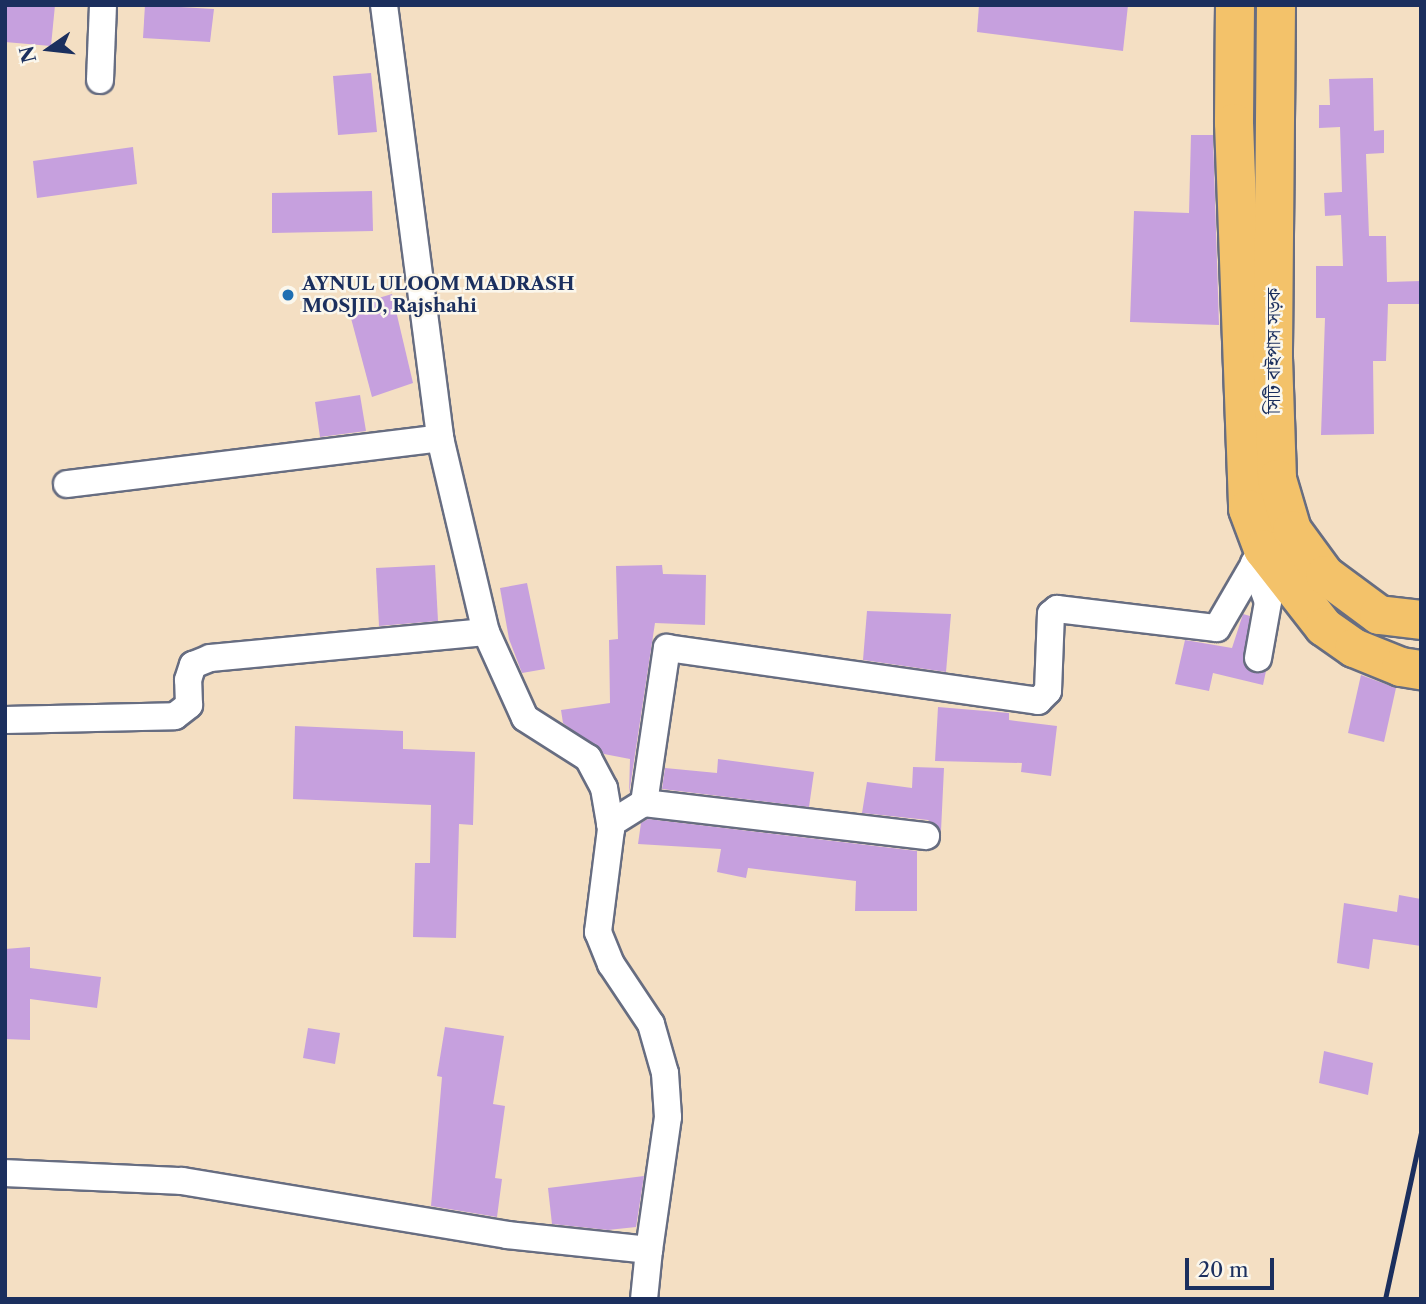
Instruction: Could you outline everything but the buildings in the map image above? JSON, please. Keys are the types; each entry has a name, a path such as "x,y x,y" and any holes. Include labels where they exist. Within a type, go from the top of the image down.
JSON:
{"main road":[{"path":"1235,5 1244,475 1258,556 1324,627 1354,648 1401,667 1421,670"},
{"name":"সিটি বাইপাস সড়ক","path":"1276,5 1273,358 1276,479 1292,530 1325,575 1379,615 1421,620"}],"street":[{"path":"100,80 103,5"},
{"path":"384,5 440,438 486,632 525,718 588,758 604,789 610,824 598,932 611,964 650,1024 665,1073 668,1116 644,1299"},
{"path":"67,484 440,438"},
{"path":"1258,556 1268,602 1258,658"},
{"path":"644,803 667,649 1038,701 1048,691 1051,614 1057,609 1217,628 1237,600 1258,556"},
{"path":"5,720 175,716 189,705 188,680 193,665 210,658 486,632"},
{"path":"610,824 644,803 926,836"},
{"path":"5,1174 182,1181 508,1235 649,1250"}],"railway":[{"path":"1385,1299 1421,1132"}],"place":[{"name":"AYNUL ULOOM MADRASH MOSJID, Rajshahi","path":"288,295"}]}
